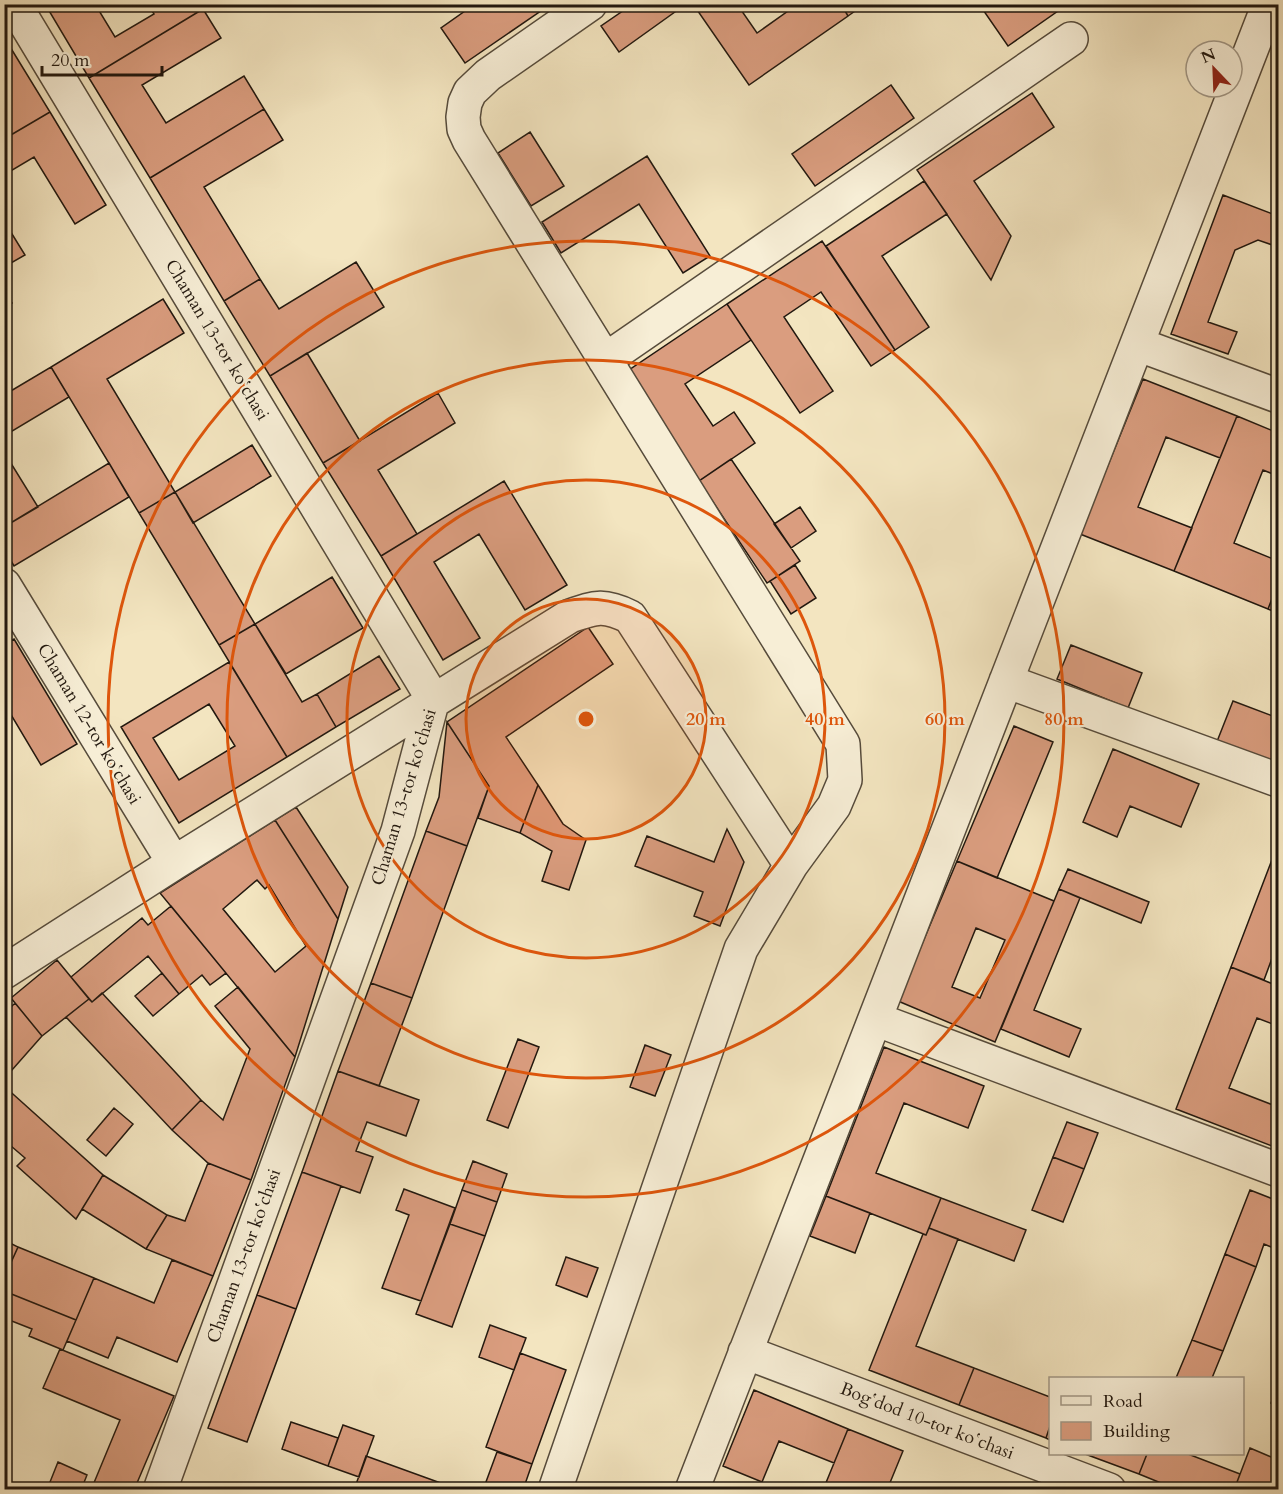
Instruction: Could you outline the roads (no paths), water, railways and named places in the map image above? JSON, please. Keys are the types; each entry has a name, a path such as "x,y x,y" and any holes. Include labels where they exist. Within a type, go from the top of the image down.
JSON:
{"street":[{"name":"Chaman 13-tor koʻchasi","path":"14,4 434,699 398,831 160,1490"},
{"path":"555,1490 741,949 790,865 834,807 845,780 843,744 464,129 465,103 470,92 488,75 591,4"},
{"path":"692,1490 1137,344 1271,12"},
{"path":"605,360 1071,39"},
{"path":"1137,344 1278,396"},
{"name":"Chaman 12-tor koʻchasi","path":"4,585 174,863"},
{"path":"4,972 434,699 570,616 593,608 613,609 630,617 790,865"},
{"path":"1006,681 1278,780"},
{"path":"874,1019 1278,1170"},
{"name":"Bogʻdod 10-tor koʻchasi","path":"745,1352 1109,1490"}]}
